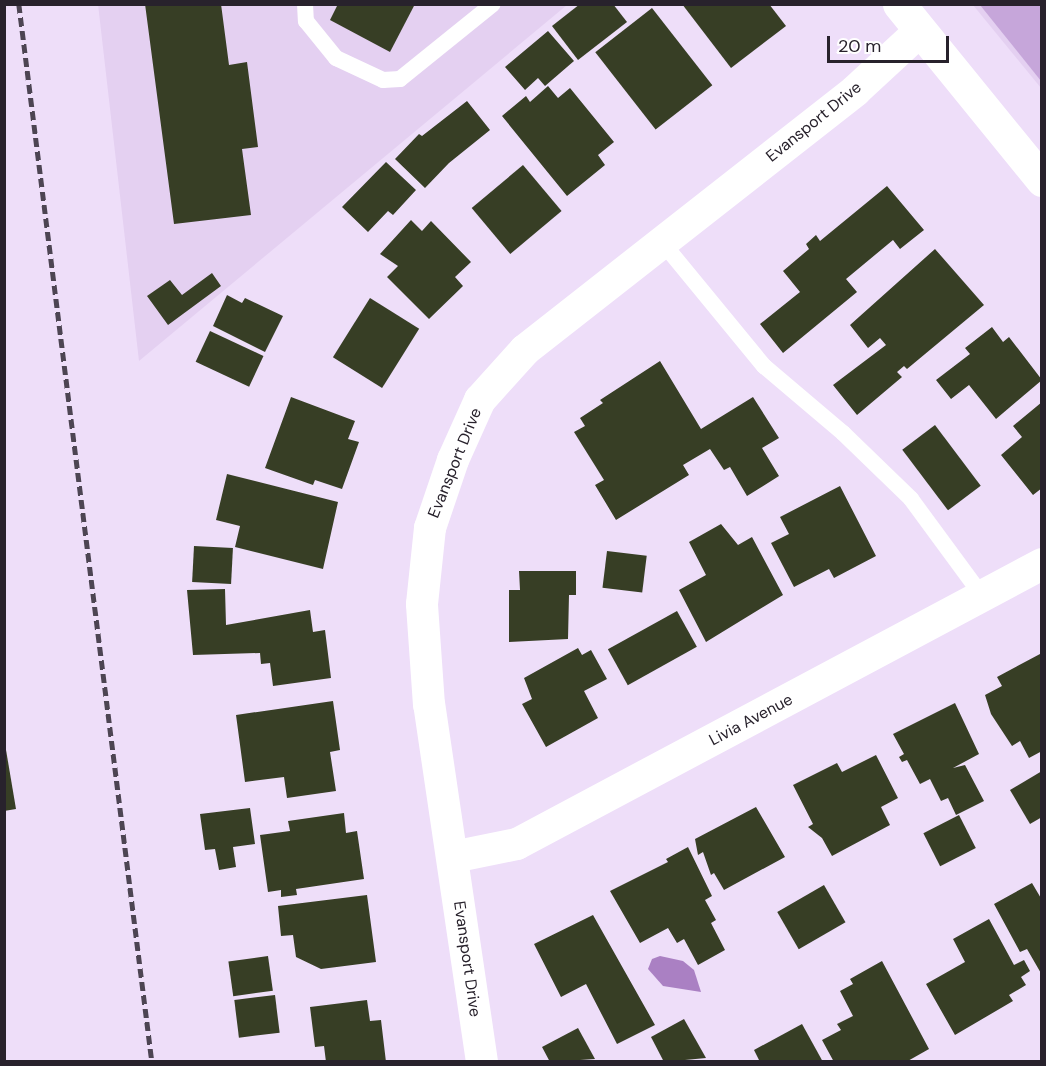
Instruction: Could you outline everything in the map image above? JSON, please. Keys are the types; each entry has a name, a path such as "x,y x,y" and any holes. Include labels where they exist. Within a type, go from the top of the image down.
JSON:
{"main road":[{"path":"899,4 1041,180"}],"street":[{"name":"Evansport Drive","path":"482,1062 429,705 422,604 429,528 453,460 480,400 525,350 855,91 920,31"},
{"name":"Livia Avenue","path":"453,857 517,844 1041,564"}],"lane":[{"path":"305,4 306,21 336,58 383,80 400,79 493,4"},
{"path":"662,242 764,366 843,433 911,499 983,597"}],"shaded area":[{"path":"98,4 567,5 139,361"},
{"path":"973,5 1041,5 1041,88"},
{"path":"980,5 1041,5 1041,81"},
{"path":"660,956 683,961 694,970 701,992 663,986 648,969 652,959"}],"building":[{"path":"145,4 221,4 229,65 247,62 258,147 242,149 251,215 174,224"},
{"path":"338,4 415,4 390,52 330,20"},
{"path":"580,4 613,4 627,22 578,60 552,26"},
{"path":"682,4 769,4 786,26 731,68"},
{"path":"652,8 712,85 656,130 595,52"},
{"path":"548,31 574,61 545,86 538,78 525,90 505,67"},
{"path":"548,86 558,98 570,88 614,142 598,155 605,165 567,196 502,116 526,96 530,102"},
{"path":"467,101 490,130 449,163 425,188 395,159 419,134 422,136"},
{"path":"386,162 416,190 393,215 388,211 368,232 342,207"},
{"path":"523,165 562,211 510,254 472,208"},
{"path":"887,186 924,230 900,249 893,240 846,279 857,292 783,353 760,324 800,292 783,271 809,249 806,244 816,235 820,241"},
{"path":"411,220 422,231 431,221 471,262 455,277 463,286 429,319 387,277 398,266 380,254"},
{"path":"935,249 984,305 907,369 904,366 897,372 902,377 857,415 833,385 886,345 880,338 868,348 850,325"},
{"path":"212,273 221,286 168,325 147,296 170,280 182,295"},
{"path":"227,295 242,303 245,298 283,316 265,352 213,326"},
{"path":"370,298 419,329 382,388 333,357"},
{"path":"992,327 1003,342 1009,337 1042,380 996,419 969,385 951,399 936,380 970,354 965,348"},
{"path":"210,331 263,356 249,387 196,362"},
{"path":"660,361 701,429 753,397 779,438 762,448 779,476 747,496 730,467 724,470 710,449 683,465 689,475 616,520 595,485 604,480 574,432 585,426 580,418 603,403 600,400"},
{"path":"291,397 355,421 348,439 359,442 342,489 315,480 313,485 265,468"},
{"path":"1042,402 1042,488 1033,495 1001,455 1022,437 1013,426"},
{"path":"935,425 981,486 948,510 902,450"},
{"path":"227,474 338,502 323,569 235,547 240,526 216,520"},
{"path":"840,486 876,556 834,578 829,569 794,587 771,543 789,534 780,517"},
{"path":"721,524 738,545 752,537 783,595 706,642 679,590 706,575 689,542"},
{"path":"194,546 233,548 231,584 192,582"},
{"path":"607,551 647,556 642,593 602,588"},
{"path":"519,571 576,571 576,595 569,595 568,639 509,642 509,590 520,590"},
{"path":"225,589 226,625 310,610 313,632 325,630 331,678 273,686 270,663 261,664 260,653 193,655 187,590"},
{"path":"677,611 697,647 628,685 608,649"},
{"path":"578,648 582,655 591,650 607,679 584,691 598,718 546,747 522,704 532,699 524,678"},
{"path":"1040,654 1042,751 1029,758 1020,741 1012,746 991,714 985,695 1002,686 997,677"},
{"path":"333,701 340,750 330,752 336,791 287,798 284,777 245,782 236,715"},
{"path":"955,703 979,754 953,768 965,765 984,801 956,815 948,798 941,801 930,779 920,784 907,760 902,762 899,757 904,754 893,734"},
{"path":"4,738 16,809 4,811"},
{"path":"876,755 898,798 881,807 890,825 832,856 822,838 808,827 813,824 793,785 837,763 842,772"},
{"path":"1042,771 1042,817 1030,824 1010,790"},
{"path":"756,807 785,857 724,890 714,873 711,875 703,852 698,855 695,839"},
{"path":"250,808 255,844 233,847 236,867 219,870 215,849 205,850 200,814"},
{"path":"344,813 346,833 357,831 364,879 296,889 297,895 281,897 281,890 268,892 260,835 290,831 288,821"},
{"path":"959,815 976,848 940,866 923,833"},
{"path":"688,847 712,896 705,900 716,920 711,923 725,950 698,965 684,939 677,943 668,928 640,943 610,891 668,862 666,859"},
{"path":"1032,883 1042,900 1042,975 1027,949 1020,952 994,904"},
{"path":"824,885 845,922 799,949 777,912"},
{"path":"367,895 376,962 321,969 296,957 293,935 281,936 278,906"},
{"path":"593,915 655,1025 617,1044 586,984 561,997 534,944"},
{"path":"989,919 1014,965 1024,960 1030,971 1021,977 1026,985 1009,995 1013,1001 955,1035 926,984 965,962 953,939"},
{"path":"268,956 273,991 233,996 228,962"},
{"path":"882,961 929,1049 906,1062 834,1062 822,1040 841,1030 837,1024 853,1016 840,991 853,984 850,979"},
{"path":"275,995 280,1033 239,1038 234,1000"},
{"path":"367,1000 370,1021 381,1020 386,1062 326,1062 324,1046 315,1047 310,1007"},
{"path":"684,1019 706,1058 664,1062 651,1037"},
{"path":"802,1024 823,1062 760,1062 754,1050"},
{"path":"578,1028 595,1059 550,1062 542,1047"}],"railway":[{"path":"19,4 152,1062"}]}
